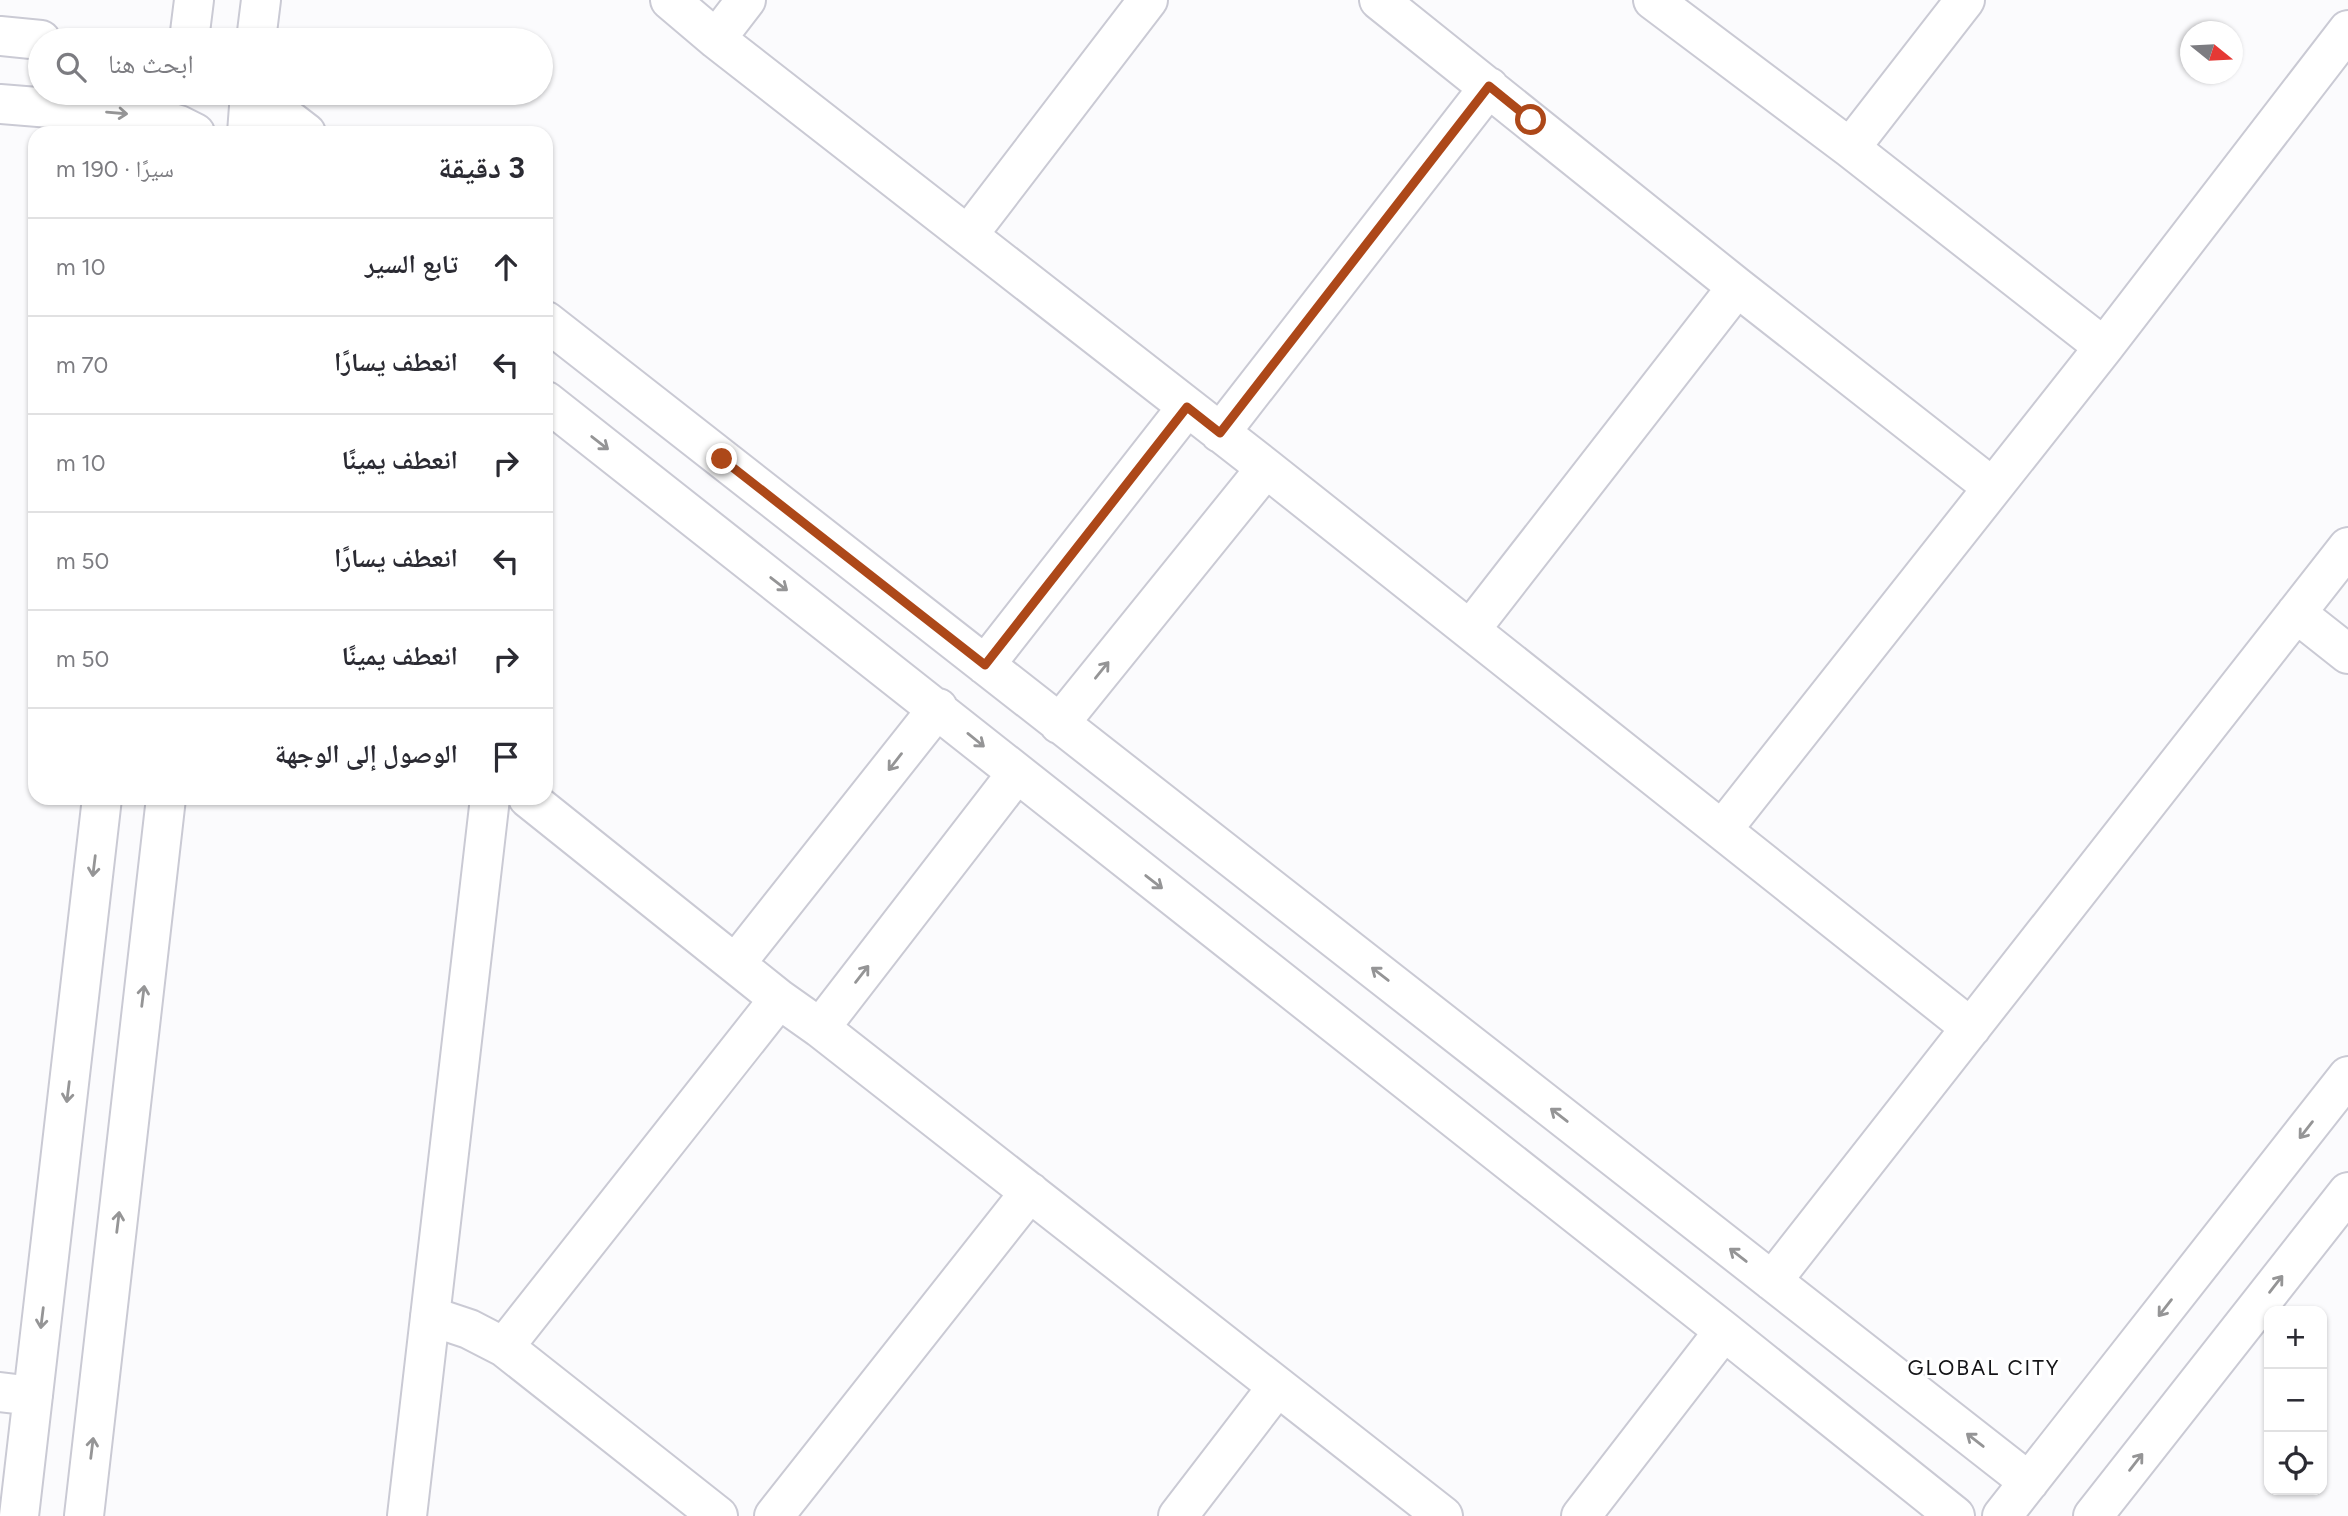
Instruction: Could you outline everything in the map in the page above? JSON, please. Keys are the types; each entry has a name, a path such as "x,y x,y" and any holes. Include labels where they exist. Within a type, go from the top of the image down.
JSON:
{"street":[{"path":"190,28 194,0"},
{"path":"258,28 261,0"},
{"path":"670,0 716,39 1266,468 1971,1028"},
{"path":"716,39 746,0"},
{"path":"968,235 1147,0"},
{"path":"1379,0 1992,487"},
{"path":"1653,0 1850,148 2104,347"},
{"path":"1850,148 1965,0"},
{"path":"1722,831 2104,347 2348,30"},
{"path":"0,36 28,39"},
{"path":"1220,433 1489,86"},
{"path":"0,104 184,121"},
{"path":"248,126 250,105"},
{"path":"268,105 297,126"},
{"path":"1470,630 1737,287"},
{"path":"553,326 2029,1482"},
{"path":"553,406 938,708 1955,1516"},
{"path":"985,665 1187,407"},
{"path":"1059,724 1266,468"},
{"path":"1772,1281 2348,547"},
{"path":"2296,613 2348,654"},
{"path":"736,963 938,708"},
{"path":"820,1028 1017,773"},
{"path":"19,1516 16,1394 101,805"},
{"path":"84,1516 165,805"},
{"path":"419,1509 430,1316 488,805"},
{"path":"537,805 779,999 820,1028 1443,1516"},
{"path":"504,1347 779,999"},
{"path":"2002,1516 2348,1076"},
{"path":"774,1516 1030,1192"},
{"path":"2094,1516 2348,1192"},
{"path":"430,1316 469,1329 504,1347 718,1516"},
{"path":"1581,1516 1724,1331"},
{"path":"1178,1516 1277,1387"}],"district":[{"name":"GLOBAL CITY","path":"1984,1367"}],"route":[{"path":"722,459 985,665 1187,407 1220,433 1489,86 1531,120"}]}
